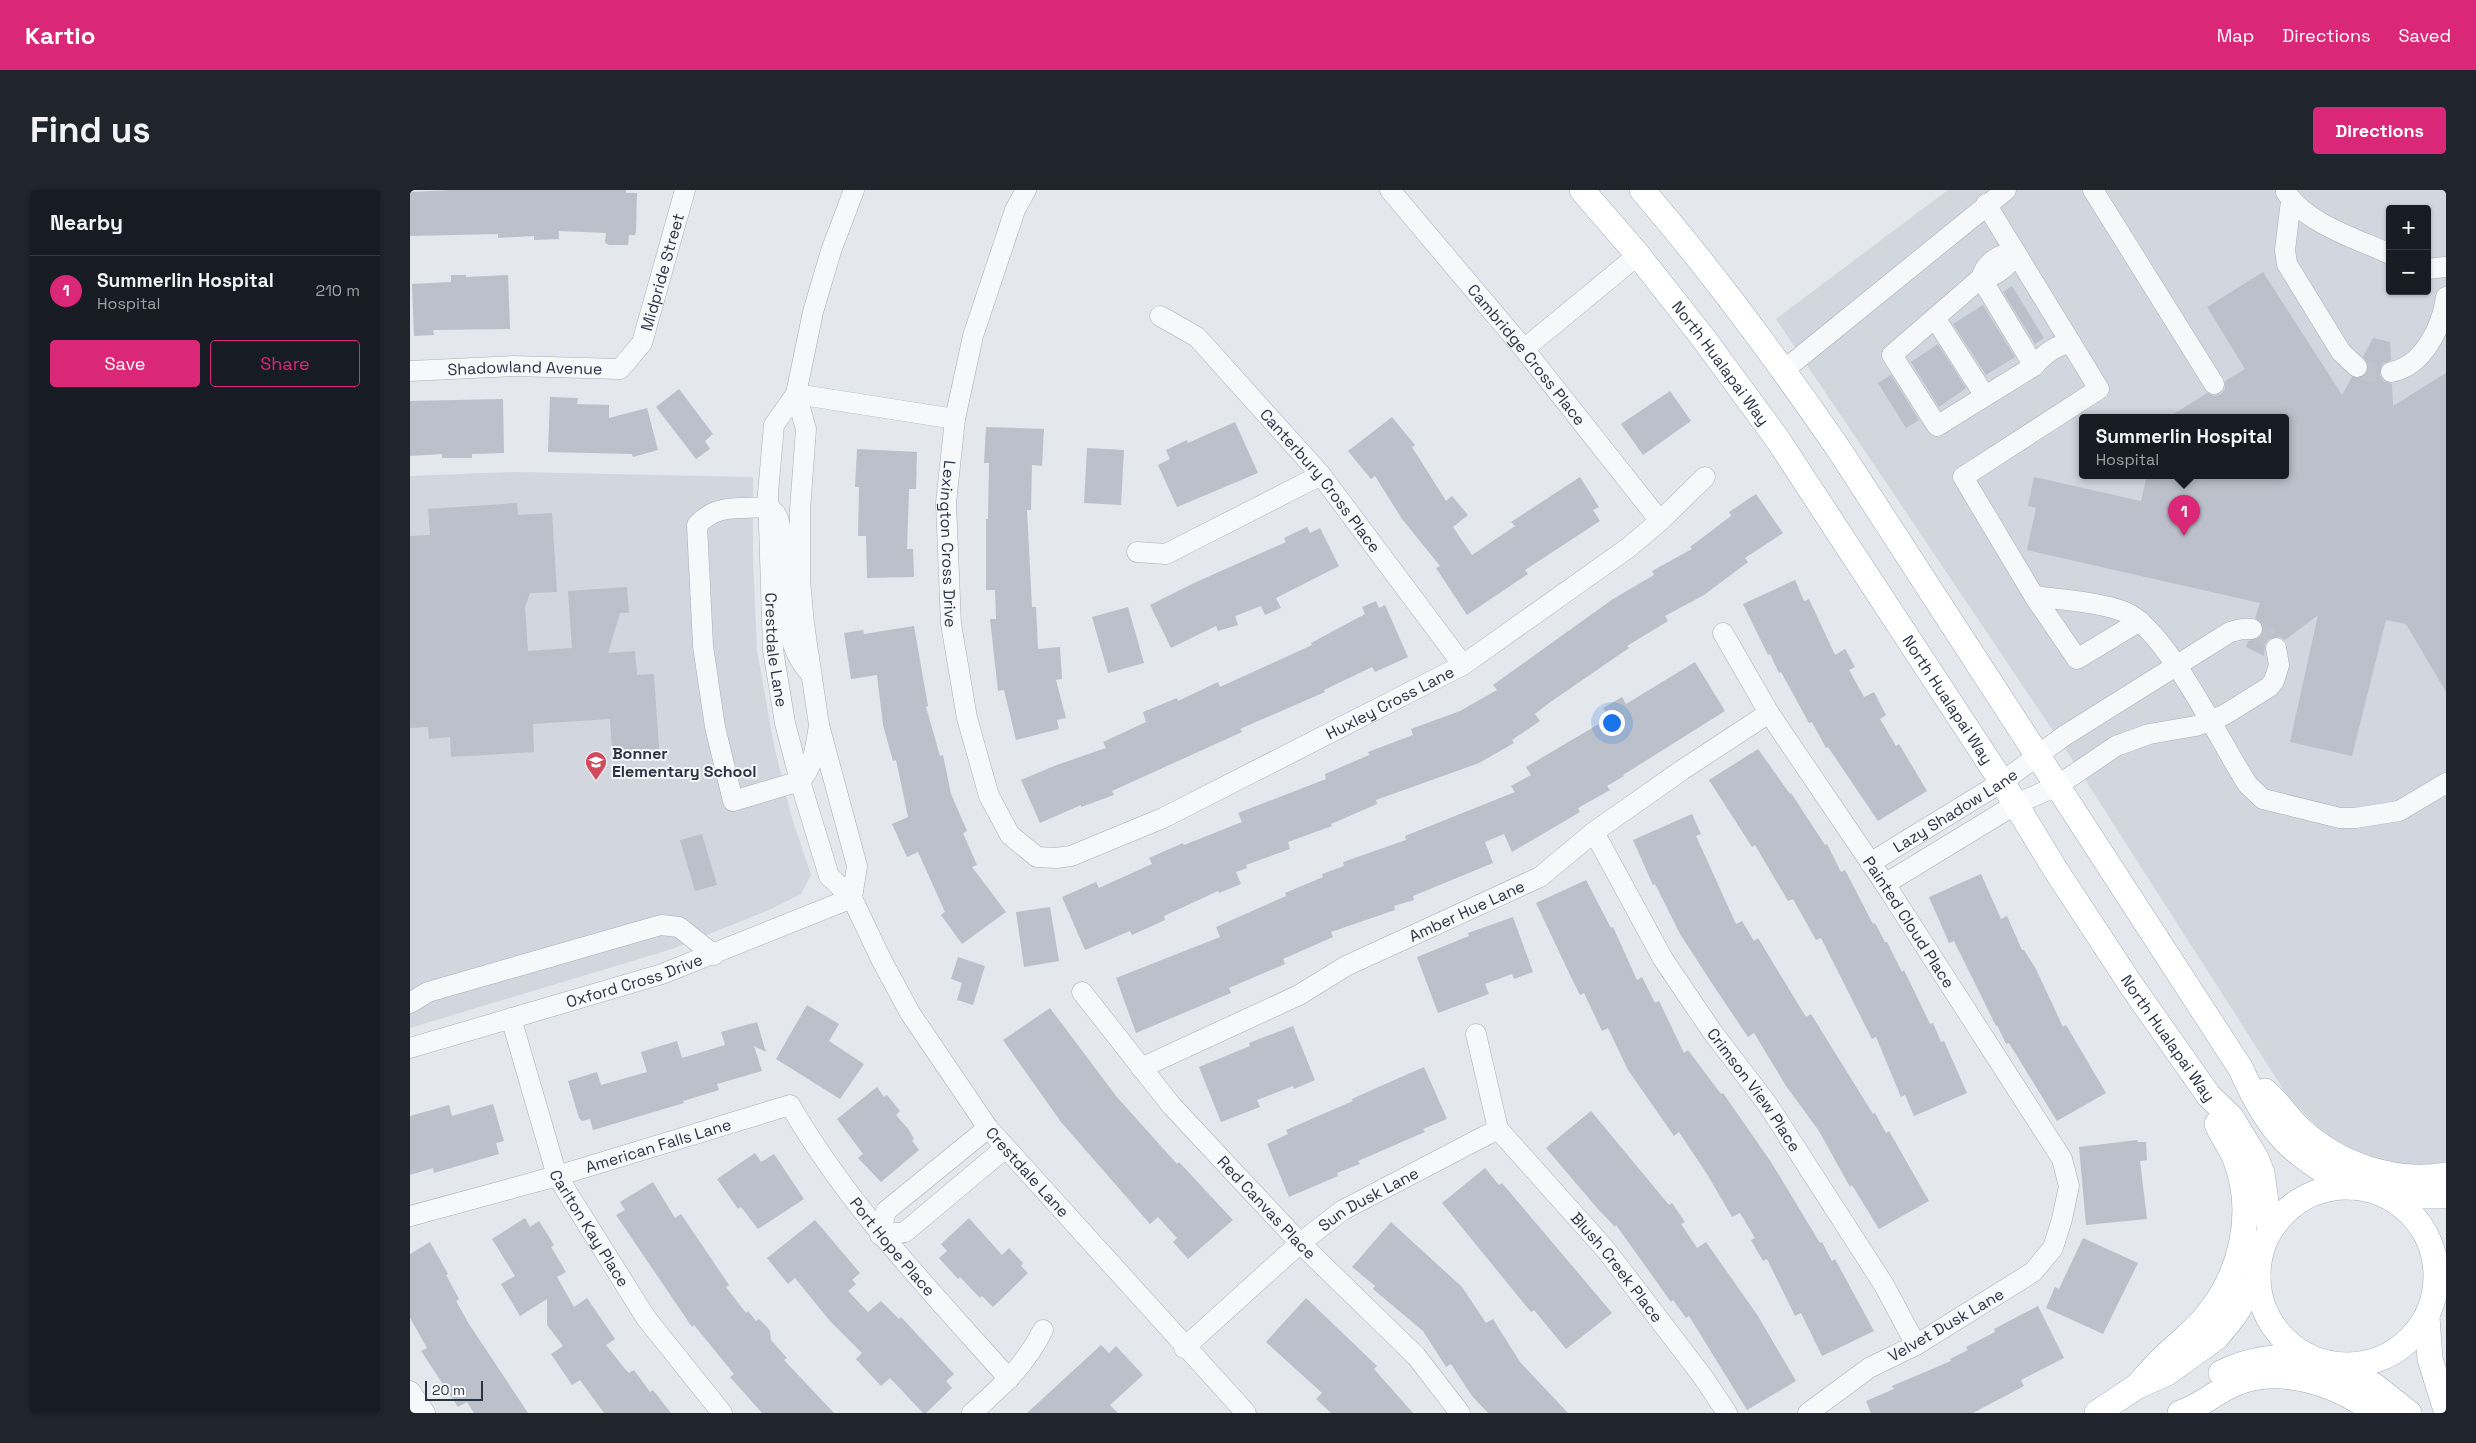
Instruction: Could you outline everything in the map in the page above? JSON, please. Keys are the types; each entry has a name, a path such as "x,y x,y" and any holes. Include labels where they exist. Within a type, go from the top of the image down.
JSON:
{"main road":[{"name":"North Hualapai Way","path":"1582,190 1638,255 1704,339 1778,440 2002,782 2055,869 2132,985 2209,1096 2231,1117 2256,1158 2262,1173 2270,1230"},
{"path":"1642,190 1724,289 1784,370 1845,458 2241,1069 2256,1102 2280,1137 2305,1161 2351,1187"},
{"path":"2241,1069 2269,1094 2283,1113 2303,1132 2319,1145 2341,1157 2360,1166 2398,1177 2446,1176"},
{"path":"2136,1387 2160,1360 2204,1320 2229,1281 2240,1249 2246,1222 2244,1191 2236,1160 2218,1126 2209,1096"},
{"path":"2308,1356 2288,1342 2271,1324 2264,1309 2258,1277 2259,1260 2270,1230 2280,1216 2306,1196 2321,1190 2351,1187 2370,1190 2386,1196 2412,1215 2422,1228 2441,1271 2427,1317 2414,1335 2387,1355 2356,1365 2339,1365"},
{"path":"2386,1196 2446,1196"},
{"path":"2097,1413 2136,1387 2167,1374 2217,1337 2234,1316 2258,1277"},
{"path":"2427,1317 2430,1359 2446,1410"},
{"path":"2167,1413 2182,1397 2227,1370 2259,1359 2280,1356 2308,1356 2339,1365 2376,1387 2409,1413"},
{"path":"2180,1413 2191,1410 2236,1383 2279,1376 2322,1384 2343,1393 2376,1413"}],"street":[{"name":"Midpride Street","path":"633,353 642,343 685,190"},
{"name":"Crestdale Lane","path":"854,190 831,251 814,312 796,394 774,425 768,508 773,650 785,723 800,781 829,876 852,898 881,959 910,1013 1004,1149 1184,1348 1246,1413"},
{"name":"Lexington Cross Drive","path":"1026,190 1015,210 973,336 955,419 946,503 950,624 967,718 988,796 1010,835 1037,857"},
{"name":"Cambridge Cross Place","path":"1390,190 1524,349 1660,522"},
{"path":"1784,370 1986,204 2006,190"},
{"path":"2093,190 2214,384"},
{"path":"2288,196 2320,222 2386,252"},
{"path":"2288,196 2285,250 2287,264 2341,352 2357,367"},
{"path":"1986,204 2099,388 1963,478 2034,596 2077,659 2140,621"},
{"path":"2016,253 2006,252 1992,262 1983,270 1981,278 1892,355 1937,426 2034,366 2042,356 2061,344 2071,343"},
{"path":"1524,349 1638,255"},
{"path":"1981,278 2034,366"},
{"path":"2392,372 2410,364 2428,344 2442,319 2446,297"},
{"name":"Canterbury Cross Place","path":"1160,316 1197,337 1321,475 1463,665"},
{"path":"1935,318 1985,396"},
{"name":"Shadowland Avenue","path":"410,372 513,366 620,369 633,353"},
{"name":"Crestdale Lane","path":"796,394 806,429 800,494 800,580 819,725 857,866 852,898"},
{"path":"796,394 955,419"},
{"path":"1137,552 1166,554 1321,475"},
{"name":"Huxley Cross Lane","path":"1037,857 1056,858 1071,856 1163,818 1463,665 1628,548 1660,522 1705,477"},
{"path":"811,674 799,661 789,631 784,543 776,514 768,508 725,508 707,515 697,525 703,646 715,727 733,801 800,781 807,774 815,751 819,725"},
{"path":"2034,596 2116,609 2140,621 2152,632 2175,666 2210,721 2234,764 2255,794 2263,799 2340,818 2370,818 2399,811 2446,783"},
{"name":"Lazy Shadow Lane","path":"1870,863 2002,782 2037,754 2230,632 2252,629"},
{"name":"Painted Cloud Place","path":"1723,633 1769,713 1885,884 2062,1160 2069,1186 2062,1219"},
{"name":"Lazy Shadow Lane","path":"1885,884 2016,804 2056,786 2127,741 2210,721 2269,687 2279,669 2279,656 2276,648"},
{"name":"Amber Hue Lane","path":"1141,1068 1299,996 1346,966 1540,877 1594,832 1682,770 1769,713"},
{"name":"Crimson View Place","path":"1594,832 1663,959 1710,1030 1768,1105 1884,1285 1916,1345"},
{"name":"Oxford Cross Drive","path":"410,1048 618,988 714,955 852,898"},
{"path":"410,1004 428,992 660,924 679,927 714,955"},
{"name":"Red Canvas Place","path":"1082,992 1171,1105 1300,1243 1416,1356 1460,1413"},
{"name":"Carlton Kay Place","path":"511,1018 557,1176 646,1318 722,1413"},
{"path":"1476,1034 1498,1129"},
{"name":"American Falls Lane","path":"410,1216 557,1176 790,1105"},
{"name":"Port Hope Place","path":"790,1105 813,1145 880,1235 1009,1378"},
{"path":"988,1128 886,1211 880,1235 905,1232 1004,1149"},
{"name":"Sun Dusk Lane","path":"1184,1348 1300,1243 1343,1210 1498,1129"},
{"name":"Blush Creek Place","path":"1498,1129 1606,1250 1703,1377 1727,1413"},
{"name":"Velvet Dusk Lane","path":"1808,1413 1869,1368 1916,1345 2033,1272 2053,1248 2062,1219"},
{"path":"972,1413 1031,1354 1043,1330"},
{"path":"411,1394 425,1413"}],"shaded area":[{"path":"1948,190 2446,190 2446,1161 2424,1168 2370,1160 2323,1133 2287,1095 2068,753 1776,319"},
{"name":"Bonner Elementary School","path":"513,472 753,477 753,559 757,650 774,746 791,815 811,875 801,894 769,910 672,949 410,1028 410,476"}],"building":[{"path":"450,190 626,190 626,193 637,193 636,232 635,235 629,235 628,245 609,245 605,243 606,233 559,231 559,239 534,240 534,236 498,238 498,234 410,236 410,192"},
{"path":"2263,272 2342,395 2352,377 2360,378 2366,375 2368,364 2363,357 2373,338 2390,342 2391,360 2382,364 2380,375 2383,381 2392,384 2393,406 2446,373 2446,692 2406,624 2386,620 2352,756 2290,742 2318,615 2285,640 2280,637 2269,639 2265,644 2264,656 2246,647 2248,641 2257,639 2262,634 2262,624 2255,618 2260,603 2027,550 2036,508 2028,506 2034,477 2141,501 2146,479 2289,479 2289,414 2174,414 2207,393 2214,396 2221,394 2225,389 2225,381 2245,369 2207,307"},
{"path":"451,275 466,275 466,277 508,275 510,329 433,330 434,335 414,336 412,284 451,282"},
{"path":"2012,286 2044,338 2035,344 2003,292"},
{"path":"1983,305 2015,357 1986,375 1953,324"},
{"path":"1938,344 1966,388 1939,407 1911,362"},
{"path":"1891,375 1919,420 1906,428 1878,383"},
{"path":"679,389 713,434 705,441 710,449 696,459 656,407"},
{"path":"1670,391 1691,421 1643,455 1621,424"},
{"path":"550,397 578,398 577,404 609,405 609,418 647,408 658,450 633,457 632,454 548,452"},
{"path":"503,399 504,453 472,454 472,458 442,458 442,454 410,456 410,401"},
{"path":"1392,417 1415,445 1412,447 1446,501 1452,496 1468,515 1453,527 1472,555 1515,526 1511,522 1580,477 1599,507 1593,510 1600,521 1525,570 1528,574 1467,615 1436,568 1440,566 1402,519 1375,476 1371,479 1348,451"},
{"path":"1235,422 1258,473 1177,507 1158,465 1170,459 1166,450 1187,440 1188,443"},
{"path":"986,427 1044,429 1042,466 1032,465 1031,510 1027,510 1032,607 1036,607 1038,649 1060,647 1062,679 1056,680 1066,718 1057,720 1059,729 1016,740 1004,690 998,691 990,619 996,619 995,590 986,590 986,519 988,519 989,463 984,463"},
{"path":"1087,448 1124,450 1121,505 1084,503"},
{"path":"857,449 917,452 916,489 909,489 907,549 913,549 914,577 867,578 866,536 858,536 859,487 855,487"},
{"path":"1756,494 1783,533 1745,558 1748,562 1704,595 1665,616 1668,621 1627,646 1629,648 1549,703 1535,714 1540,721 1512,740 1514,743 1479,763 1376,800 1377,804 1331,824 1332,826 1288,842 1290,849 1246,865 1247,868 1236,872 1241,884 1219,893 1218,891 1164,916 1165,920 1132,935 1130,931 1085,950 1062,897 1096,882 1099,888 1152,864 1149,858 1183,843 1184,845 1242,822 1238,813 1326,779 1325,774 1369,755 1368,752 1413,735 1411,729 1460,711 1497,690 1493,685 1613,599 1654,575 1652,571 1692,549 1690,547 1731,516 1729,512"},
{"path":"517,503 518,515 552,513 557,592 530,593 525,607 528,651 572,648 568,591 627,587 629,613 620,613 608,653 635,651 637,675 654,674 659,749 612,752 610,719 533,724 534,752 451,757 450,737 429,739 428,727 410,728 410,536 430,535 428,509"},
{"path":"1307,527 1310,533 1320,528 1339,566 1276,598 1281,608 1265,615 1261,606 1235,616 1238,625 1218,631 1216,626 1171,648 1150,605 1286,542 1284,538"},
{"path":"1795,580 1804,601 1809,599 1835,655 1845,649 1855,667 1849,670 1864,697 1874,692 1886,715 1880,719 1896,746 1899,744 1927,791 1878,821 1828,747 1826,748 1812,722 1809,723 1781,672 1779,673 1770,654 1768,655 1743,604"},
{"path":"1376,601 1379,608 1385,605 1408,657 1375,672 1372,667 1324,690 1325,692 1240,729 1242,732 1112,791 1114,795 1081,807 1081,805 1040,823 1021,780 1106,748 1103,742 1146,722 1143,712 1177,698 1178,701 1218,682 1220,687 1312,645 1311,643 1365,614 1362,607"},
{"path":"1128,607 1144,663 1108,673 1092,617"},
{"path":"914,626 928,706 926,707 940,756 943,755 951,794 967,831 963,833 977,865 972,867 1006,912 962,944 941,915 945,912 918,852 907,857 892,824 908,817 896,760 893,761 883,725 877,675 851,679 844,633 863,630 864,634"},
{"path":"1695,662 1725,711 1607,786 1610,790 1578,808 1580,812 1512,852 1504,834 1485,842 1493,863 1413,896 1414,900 1394,906 1395,910 1331,932 1333,937 1283,959 1285,964 1229,988 1231,993 1136,1033 1116,978 1220,937 1216,927 1286,896 1285,893 1323,877 1322,874 1344,866 1343,862 1406,840 1405,836 1515,792 1511,786 1531,775 1526,767 1609,718 1603,708 1622,697 1626,704"},
{"path":"1758,749 1791,793 1825,845 1827,844 1841,872 1845,870 1873,924 1875,923 1885,942 1887,942 1902,972 1904,970 1930,1024 1933,1023 1941,1042 1944,1041 1967,1093 1914,1116 1905,1095 1901,1097 1876,1037 1872,1039 1821,938 1816,940 1793,899 1788,901 1755,845 1752,847 1709,780"},
{"path":"1692,814 1701,834 1696,836 1736,924 1742,921 1754,941 1758,938 1806,1017 1811,1014 1873,1114 1875,1113 1886,1133 1889,1131 1929,1201 1879,1229 1852,1185 1850,1187 1819,1131 1786,1086 1754,1033 1748,1037 1717,991 1680,934 1655,884 1653,885 1633,840"},
{"path":"702,834 717,885 695,891 680,840"},
{"path":"1981,874 2001,919 2007,916 2022,950 2024,950 2036,969 2063,1027 2066,1025 2106,1093 2057,1121 2009,1043 2006,1044 1954,941 1949,943 1929,897"},
{"path":"1586,880 1611,928 1613,927 1637,980 1642,977 1655,1003 1659,1001 1684,1053 1688,1050 1721,1094 1723,1093 1771,1162 1820,1243 1822,1242 1832,1261 1835,1259 1874,1331 1822,1356 1801,1313 1795,1316 1767,1259 1763,1261 1751,1240 1755,1238 1740,1213 1732,1217 1707,1174 1679,1132 1674,1136 1628,1070 1608,1028 1602,1031 1584,993 1580,995 1536,903"},
{"path":"1050,907 1059,961 1024,967 1016,912"},
{"path":"1513,917 1533,972 1514,979 1512,974 1485,984 1489,994 1438,1013 1417,957 1469,936 1468,933"},
{"path":"958,957 985,966 973,1005 957,1000 962,983 951,979"},
{"path":"807,1005 839,1024 829,1041 864,1064 840,1099 776,1059"},
{"path":"1050,1008 1116,1096 1177,1164 1179,1162 1233,1220 1188,1259 1173,1242 1177,1238 1158,1217 1150,1224 1061,1122 1003,1040"},
{"path":"757,1022 766,1052 754,1046 762,1071 717,1084 719,1090 683,1101 684,1103 593,1130 590,1119 582,1121 579,1118 568,1081 597,1072 601,1085 647,1072 641,1052 677,1041 682,1058 725,1045 721,1032"},
{"path":"1293,1026 1315,1080 1294,1089 1293,1086 1257,1100 1260,1107 1221,1122 1199,1067 1250,1046 1249,1043"},
{"path":"1424,1067 1447,1119 1423,1129 1425,1132 1358,1161 1360,1164 1337,1173 1338,1176 1289,1197 1267,1144 1288,1134 1286,1130"},
{"path":"877,1087 884,1097 887,1095 900,1111 896,1115 909,1130 914,1139 912,1141 919,1150 881,1182 858,1158 863,1154 837,1119"},
{"path":"493,1104 504,1141 496,1143 499,1154 434,1173 433,1168 410,1175 410,1116 449,1105 452,1116"},
{"path":"1591,1111 1669,1205 1672,1203 1685,1222 1681,1224 1697,1248 1706,1242 1758,1316 1796,1381 1747,1410 1689,1316 1686,1318 1673,1300 1671,1302 1616,1225 1615,1227 1597,1208 1546,1148"},
{"path":"2137,1140 2138,1142 2146,1142 2147,1160 2140,1161 2147,1219 2086,1225 2079,1147"},
{"path":"755,1153 761,1162 774,1154 804,1199 758,1229 741,1207 738,1209 717,1179"},
{"path":"1485,1168 1499,1185 1502,1183 1612,1313 1566,1349 1534,1310 1531,1312 1442,1203"},
{"path":"653,1182 675,1218 681,1214 729,1285 726,1287 746,1313 748,1311 756,1321 759,1319 767,1327 770,1331 771,1340 787,1358 784,1360 834,1413 762,1413 730,1377 734,1374 694,1325 692,1327 616,1215 625,1210 620,1202"},
{"path":"525,1218 530,1227 539,1221 554,1245 551,1247 566,1272 557,1277 574,1307 587,1298 615,1339 606,1345 629,1373 634,1370 650,1392 653,1390 671,1413 604,1413 580,1380 572,1385 551,1354 563,1346 547,1325 547,1299 520,1316 501,1284 515,1276 492,1239"},
{"path":"969,1218 1002,1255 1009,1248 1023,1263 1021,1266 1028,1273 993,1307 982,1296 980,1298 960,1277 958,1279 939,1258 947,1251 941,1244"},
{"path":"815,1220 860,1273 852,1280 856,1284 848,1291 868,1312 881,1301 899,1319 901,1317 954,1374 946,1381 952,1388 926,1413 923,1413 890,1378 881,1386 856,1359 862,1353 830,1321 795,1278 788,1284 767,1258"},
{"path":"1391,1222 1462,1287 1486,1323 1493,1319 1520,1362 1568,1413 1488,1413 1472,1396 1451,1364 1446,1367 1423,1331 1373,1289 1375,1286 1352,1267"},
{"path":"2083,1238 2138,1263 2103,1334 2046,1308 2055,1287 2059,1289"},
{"path":"430,1242 448,1274 446,1275 459,1299 456,1301 469,1324 528,1413 474,1413 467,1402 458,1407 421,1351 427,1348 410,1318 410,1254"},
{"path":"1306,1298 1377,1366 1374,1369 1413,1413 1331,1413 1316,1399 1322,1393 1266,1342"},
{"path":"2038,1306 2064,1358 2021,1380 2024,1386 1973,1413 1871,1413 1866,1401 1894,1389 1892,1386 1951,1361 1950,1359 1968,1350 1966,1347 1995,1332 1994,1329"},
{"path":"1101,1345 1109,1353 1116,1346 1143,1375 1110,1405 1118,1413 1027,1413"}],"tunnel":[{"path":"2357,367 2373,373 2391,372"},
{"path":"2252,629 2266,635 2276,648"}],"place":[{"name":"Summerlin Hospital","path":"2184,536"},
{"name":"Bonner Elementary School","path":"596,781"}]}
